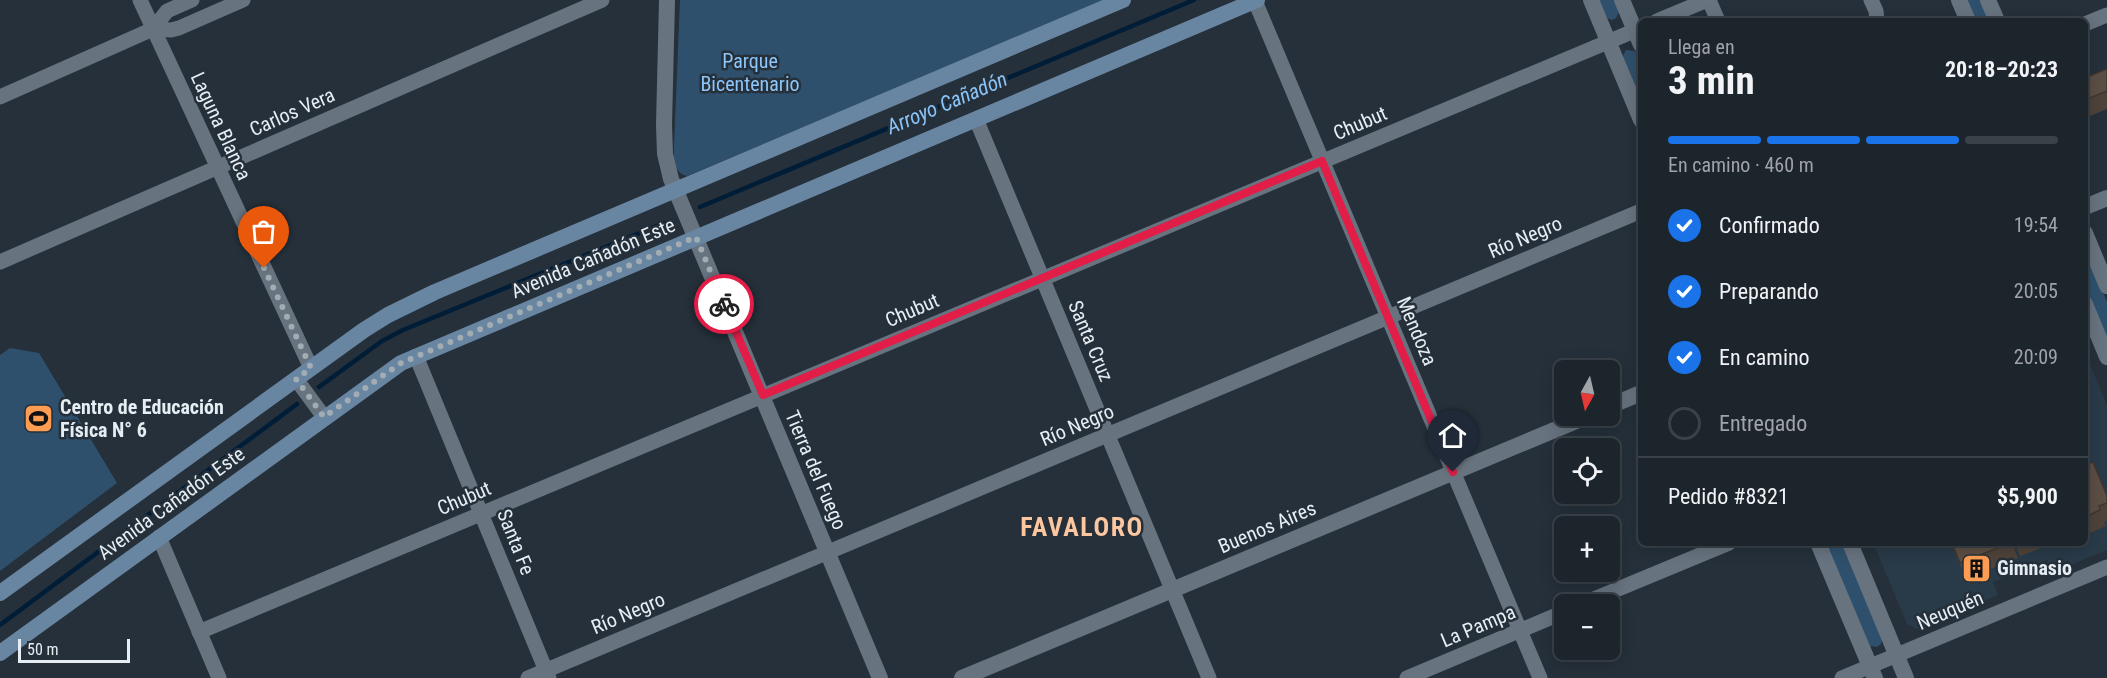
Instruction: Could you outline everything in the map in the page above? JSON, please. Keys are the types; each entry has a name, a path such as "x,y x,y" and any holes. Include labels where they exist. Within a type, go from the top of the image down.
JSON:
{"main road":[{"name":"Avenida Cañadón Este","path":"0,593 364,330 411,303 1122,0"},
{"name":"Avenida Cañadón Este","path":"0,653 386,372 416,356 1256,1"}],"street":[{"name":"Laguna Blanca","path":"140,0 311,368"},
{"path":"153,29 167,11 192,0"},
{"path":"0,97 153,29 179,28 243,0"},
{"name":"Carlos Vera","path":"0,262 602,0"},
{"name":"Tierra del Fuego","path":"667,0 664,140 667,168 880,678"},
{"path":"1591,0 1638,113"},
{"path":"1622,0 1638,32"},
{"path":"1664,18 1708,0 1717,18"},
{"path":"1871,0 1876,11 1876,18"},
{"path":"1959,0 1967,18"},
{"path":"1988,0 1996,18"},
{"name":"Mendoza","path":"1256,1 1540,678"},
{"path":"2088,23 2107,15"},
{"name":"Chubut","path":"199,632 1608,42 1638,34"},
{"name":"Santa Cruz","path":"976,119 1209,678"},
{"path":"2088,206 2107,198"},
{"name":"Río Negro","path":"528,678 548,674 828,552 1638,212"},
{"path":"2088,239 2107,286"},
{"path":"2088,311 2107,357"},
{"name":"Santa Fe","path":"416,356 548,674"},
{"path":"296,379 324,417"},
{"path":"1620,402 1638,394"},
{"name":"Buenos Aires","path":"962,678 1564,426"},
{"path":"159,537 219,678"},
{"path":"1606,594 1722,546"},
{"path":"1819,546 1872,672"},
{"path":"1851,546 1906,678"},
{"name":"Neuquén","path":"1842,678 1872,672 1897,655 2107,567"},
{"name":"La Pampa","path":"1407,678 1554,616"}],"shaded area":[{"path":"2088,359 2107,405 2107,550 2053,572 2047,560 1993,582 1998,595 1917,629 1907,624 1874,546 2088,546"}],"green space":[{"name":"Parque Bicentenario","path":"680,0 1107,0 687,176 679,172 674,155"},
{"path":"1598,0 1614,0 1619,12 1616,18 1612,20 1607,18"},
{"path":"1965,0 1981,0 1989,18 1973,18"},
{"path":"1626,50 1635,51 1638,58 1638,94 1623,56"},
{"path":"2088,256 2107,302 2107,340 2088,294"},
{"name":"Centro de Educación Física N° 6","path":"10,348 39,353 117,483 0,571 0,355"},
{"path":"1827,546 1843,546 1882,639 1881,644 1877,647 1870,646"}],"building":[{"path":"2107,69 2107,91 2088,99 2088,77"},
{"path":"2093,462 2107,496 2107,503 2099,506 2100,510 2088,516 2088,464"},
{"path":"1953,546 2002,546 1960,563"}],"waterway":[{"name":"Arroyo Cañadón","path":"700,207 1194,0"},
{"path":"319,387 382,341 403,330 664,223"},
{"path":"0,625 297,404"}],"way so far":[{"path":"264,268 311,368 296,379 324,417 401,363 696,237 724,304"}],"place":[{"name":"Centro de Educación Física N° 6","path":"39,419"},
{"name":"Gimnasio","path":"1976,568"}],"district":[{"name":"FAVALORO","path":"1082,527"}],"route":[{"path":"724,304 763,395 1322,161 1453,472"}]}
